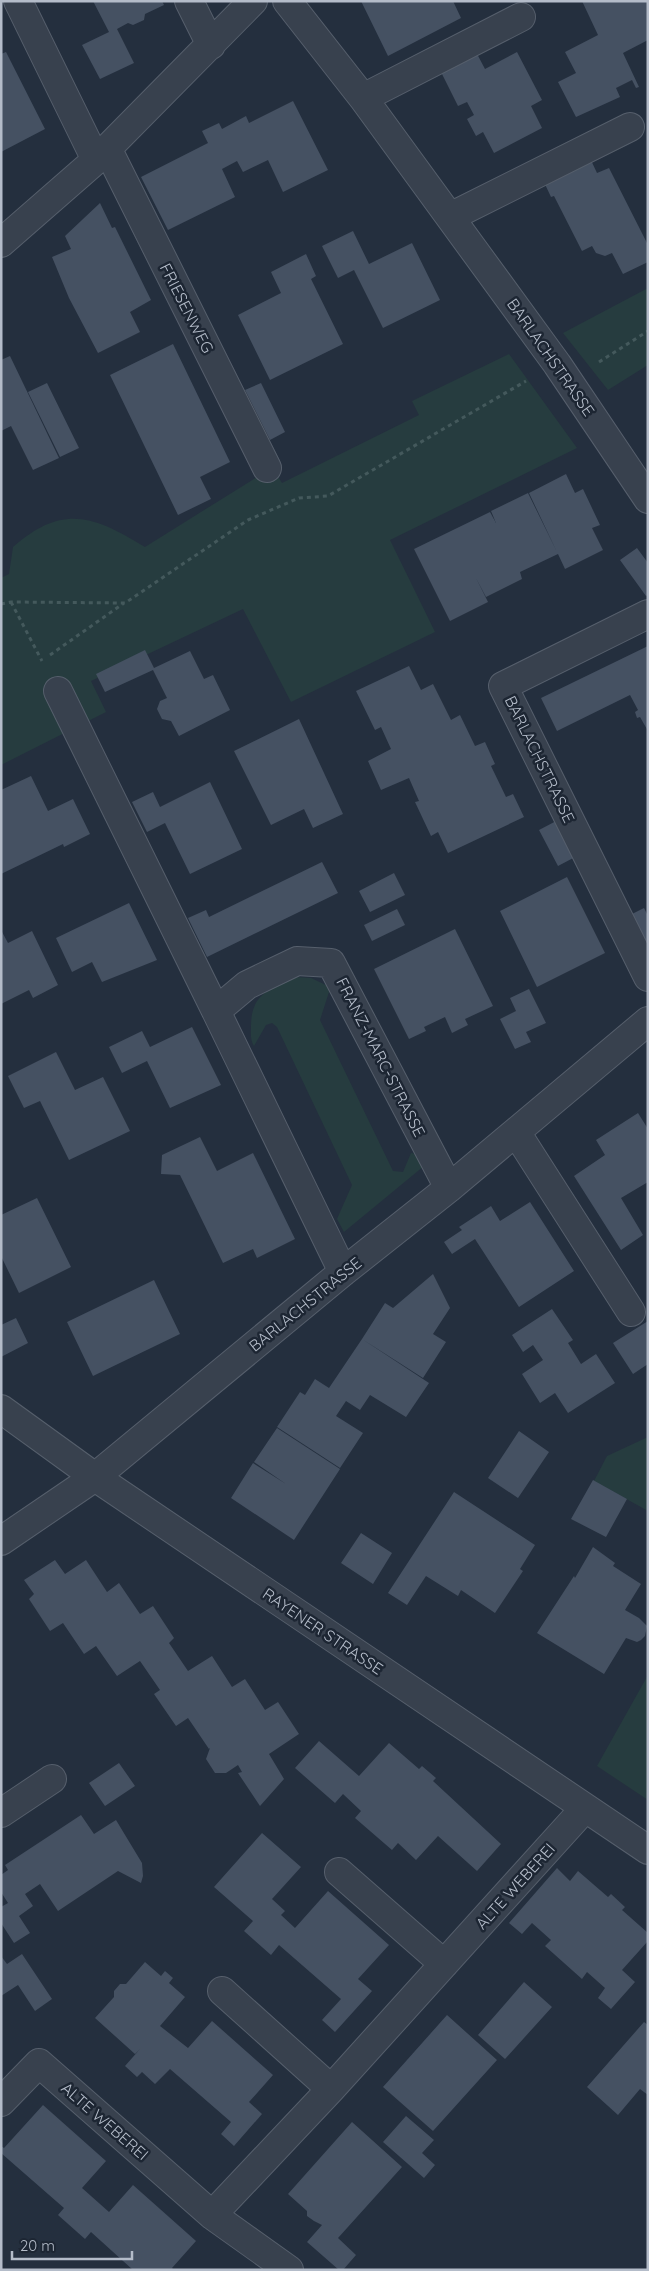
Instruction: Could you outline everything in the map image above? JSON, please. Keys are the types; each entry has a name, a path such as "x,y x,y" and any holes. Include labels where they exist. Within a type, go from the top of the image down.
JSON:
{"street":[{"name":"FRIESENWEG","path":"18,1 102,154 267,468"},
{"path":"189,1 211,45"},
{"path":"1,243 102,154 253,1"},
{"name":"BARLACHSTRASSE","path":"287,1 363,98 563,372 648,499"},
{"path":"363,98 521,17"},
{"path":"450,217 630,127"},
{"name":"BARLACHSTRASSE","path":"648,614 503,686 648,977"},
{"path":"58,691 343,1272"},
{"name":"FRANZ-MARC-STRASSE","path":"216,1011 247,985 297,961 332,963 449,1188"},
{"name":"BARLACHSTRASSE","path":"1,1541 95,1477 646,1025"},
{"path":"516,1132 631,1312"},
{"name":"RAYENER STRASSE","path":"1,1409 95,1477 648,1850"},
{"path":"1,1814 52,1780"},
{"name":"ALTE WEBEREI","path":"212,2215 331,2089 585,1808"},
{"path":"339,1872 444,1964"},
{"path":"222,1991 331,2089"},
{"name":"ALTE WEBEREI","path":"1,2102 39,2063 212,2215 290,2270"}],"path":[{"path":"42,661 248,520 299,498 328,496 563,372 648,332"},
{"path":"1,604 11,602 125,603"},
{"path":"11,602 58,691"}],"green space":[{"path":"648,288 648,365 608,390 563,333"},
{"path":"509,354 577,448 390,540 435,632 291,702 243,609 91,681 106,712 1,765 1,578 9,574 13,547 31,533 48,524 63,519 79,519 110,528 145,547 257,477 274,470 282,483 419,415 412,401"},
{"path":"295,977 311,978 328,986 329,992 320,1020 393,1171 403,1172 411,1153 418,1154 424,1166 344,1232 337,1219 352,1185 277,1027 272,1023 266,1025 254,1046 251,1039 252,1015 258,1000 263,994"},
{"path":"648,1437 648,1511 594,1481 607,1456"},
{"path":"648,1675 648,1800 597,1766"}],"building":[{"path":"93,1 162,1 164,5 145,14 144,20 133,25 128,23 117,29 134,63 100,79 82,45 109,32"},
{"path":"361,1 453,1 461,18 388,56"},
{"path":"582,1 648,1 648,40 623,53 639,87 636,88 632,80 616,88 620,97 576,117 558,82 576,73 565,52 598,35"},
{"path":"6,52 45,129 1,152 1,54"},
{"path":"476,52 485,69 517,52 542,100 531,106 542,128 494,153 483,132 476,136 467,119 474,115 467,102 458,106 440,70"},
{"path":"293,101 328,170 283,192 268,160 243,172 237,161 222,169 235,197 168,230 141,177 208,143 202,131 219,123 222,129 246,116 249,123"},
{"path":"589,156 597,173 609,168 648,245 648,262 623,274 612,253 605,256 596,253 592,246 582,251 554,196 551,197 543,180"},
{"path":"100,203 112,228 115,227 151,300 130,312 140,332 98,353 69,298 52,257 71,249 65,236"},
{"path":"353,231 369,264 412,243 440,300 383,328 354,270 338,278 322,246"},
{"path":"306,254 316,276 311,279 343,344 270,380 238,315 281,293 271,272"},
{"path":"173,344 230,462 200,477 211,499 178,515 110,375"},
{"path":"10,356 59,458 33,470 11,426 1,431 1,360"},
{"path":"47,383 79,448 60,457 28,392"},
{"path":"261,383 285,432 270,440 245,390"},
{"path":"566,474 575,493 583,489 600,525 592,528 603,550 565,569 558,554 520,572 522,579 486,597 476,578 488,602 450,621 414,549 490,512 496,523 491,511 528,493 557,552 529,493"},
{"path":"637,548 648,563 648,595 646,596 620,560"},
{"path":"648,646 648,731 640,717 637,718 635,712 638,710 630,695 557,731 541,698"},
{"path":"145,650 154,668 190,651 204,679 213,675 230,710 179,736 171,721 162,719 157,709 160,701 167,698 153,670 105,692 96,674"},
{"path":"409,666 421,690 433,684 451,720 460,715 475,746 485,742 495,764 491,766 506,797 513,794 524,817 448,853 438,832 431,836 415,802 419,801 409,778 381,790 368,761 391,749 381,727 375,730 356,691"},
{"path":"299,719 343,814 313,828 304,809 271,825 234,751"},
{"path":"31,776 48,811 73,799 90,834 64,847 63,844 1,874 1,790"},
{"path":"210,782 242,849 190,874 165,823 147,832 132,802 153,792 160,807"},
{"path":"560,819 577,856 558,866 539,830"},
{"path":"322,862 338,893 207,957 188,918 206,910 209,917"},
{"path":"394,873 405,895 370,912 359,891"},
{"path":"567,877 605,953 537,987 500,911"},
{"path":"129,903 157,960 102,982 92,962 72,972 56,938"},
{"path":"644,908 648,916 648,946 643,948 628,916"},
{"path":"397,909 405,925 372,941 364,925"},
{"path":"455,929 493,1006 465,1019 468,1025 452,1033 445,1017 424,1027 426,1031 409,1039 374,969"},
{"path":"1,930 8,943 32,931 58,985 33,998 29,990 1,1004"},
{"path":"529,989 546,1023 526,1032 531,1042 515,1049 500,1019 516,1011 510,998"},
{"path":"192,1027 221,1085 170,1108 147,1061 122,1073 109,1047 142,1031 150,1047"},
{"path":"56,1052 75,1090 103,1077 130,1131 69,1160 40,1101 24,1108 8,1076"},
{"path":"638,1113 648,1129 648,1182 621,1198 643,1235 621,1250 574,1176 605,1155 596,1140"},
{"path":"200,1137 217,1171 253,1153 295,1239 257,1258 253,1249 223,1263 180,1175 161,1174 162,1155"},
{"path":"37,1198 71,1267 19,1293 1,1256 1,1215"},
{"path":"530,1202 574,1271 519,1307 475,1239 452,1254 444,1242 462,1230 459,1227 491,1206 500,1221"},
{"path":"433,1274 450,1308 433,1334 446,1342 423,1378 362,1339 385,1303 393,1308"},
{"path":"154,1280 180,1334 93,1376 67,1322"},
{"path":"552,1309 573,1340 568,1343 581,1364 596,1354 615,1383 568,1413 555,1393 540,1403 522,1374 543,1360 533,1345 523,1352 512,1335"},
{"path":"16,1318 28,1343 1,1357 1,1325"},
{"path":"648,1321 648,1364 633,1374 613,1343"},
{"path":"362,1339 429,1383 406,1417 370,1395 360,1410 346,1401 336,1416 363,1433 340,1468 277,1427 300,1392 305,1395 315,1379 329,1388"},
{"path":"277,1428 340,1469 294,1540 231,1498 253,1463 286,1484 254,1462"},
{"path":"519,1431 549,1452 518,1498 488,1478"},
{"path":"593,1480 627,1499 606,1537 571,1519"},
{"path":"454,1492 535,1545 520,1569 523,1571 495,1613 461,1590 458,1596 426,1576 407,1605 388,1593"},
{"path":"361,1533 392,1553 373,1584 341,1563"},
{"path":"593,1547 615,1563 613,1566 641,1584 625,1610 639,1618 647,1626 645,1636 641,1640 637,1642 626,1638 604,1674 537,1633 574,1576 575,1578"},
{"path":"55,1560 65,1574 86,1560 107,1592 119,1583 140,1614 153,1606 174,1638 169,1643 188,1671 212,1656 232,1687 245,1679 265,1710 278,1702 299,1734 269,1754 284,1779 260,1806 238,1773 242,1772 238,1765 226,1773 215,1773 206,1759 210,1748 188,1718 176,1726 154,1694 160,1690 140,1661 117,1676 96,1646 84,1654 63,1623 50,1631 29,1599 34,1594 24,1580"},
{"path":"319,1741 359,1776 389,1743 419,1769 422,1766 436,1778 433,1781 501,1844 477,1871 438,1836 416,1860 398,1843 392,1850 355,1818 361,1811 343,1794 335,1803 295,1768"},
{"path":"119,1763 135,1786 105,1806 89,1783"},
{"path":"81,1815 94,1834 116,1820 142,1863 143,1876 141,1883 118,1871 58,1911 40,1884 25,1894 33,1906 19,1916 30,1933 14,1943 1,1923 1,1907 8,1903 1,1892 1,1875 8,1870 5,1865"},
{"path":"262,1833 301,1867 272,1899 285,1911 281,1915 295,1928 328,1891 389,1945 358,1979 372,1991 335,2032 322,2020 341,1999 279,1945 271,1955 244,1931 253,1921 214,1887"},
{"path":"557,1868 570,1881 578,1871 608,1897 611,1894 625,1907 622,1910 648,1933 648,1941 622,1970 635,1982 611,2009 598,1998 605,1988 587,1972 582,1979 545,1946 551,1940 532,1923 522,1934 509,1923"},
{"path":"22,1954 52,1999 35,2011 18,1985 1,1996 1,1956 7,1964"},
{"path":"145,1962 161,1976 165,1971 173,1978 169,1983 185,1997 160,2026 188,2048 212,2021 273,2075 249,2102 262,2114 234,2146 221,2134 231,2122 170,2069 155,2084 142,2072 137,2077 125,2066 140,2049 135,2054 95,2018 114,1997 114,1991 120,1984 126,1984"},
{"path":"524,1982 552,2007 505,2059 478,2035"},
{"path":"447,2015 497,2060 433,2131 383,2087"},
{"path":"644,2022 648,2025 648,2095 640,2089 618,2115 587,2087"},
{"path":"43,2105 106,2161 82,2188 109,2212 133,2185 196,2241 172,2268 174,2270 133,2270 91,2232 85,2239 58,2215 64,2208 1,2153 1,2146 4,2148"},
{"path":"406,2116 434,2140 422,2153 435,2165 424,2178 383,2142"},
{"path":"352,2122 402,2167 338,2238 356,2255 343,2270 339,2270 307,2242 322,2225 307,2216 307,2211 288,2194"}]}
